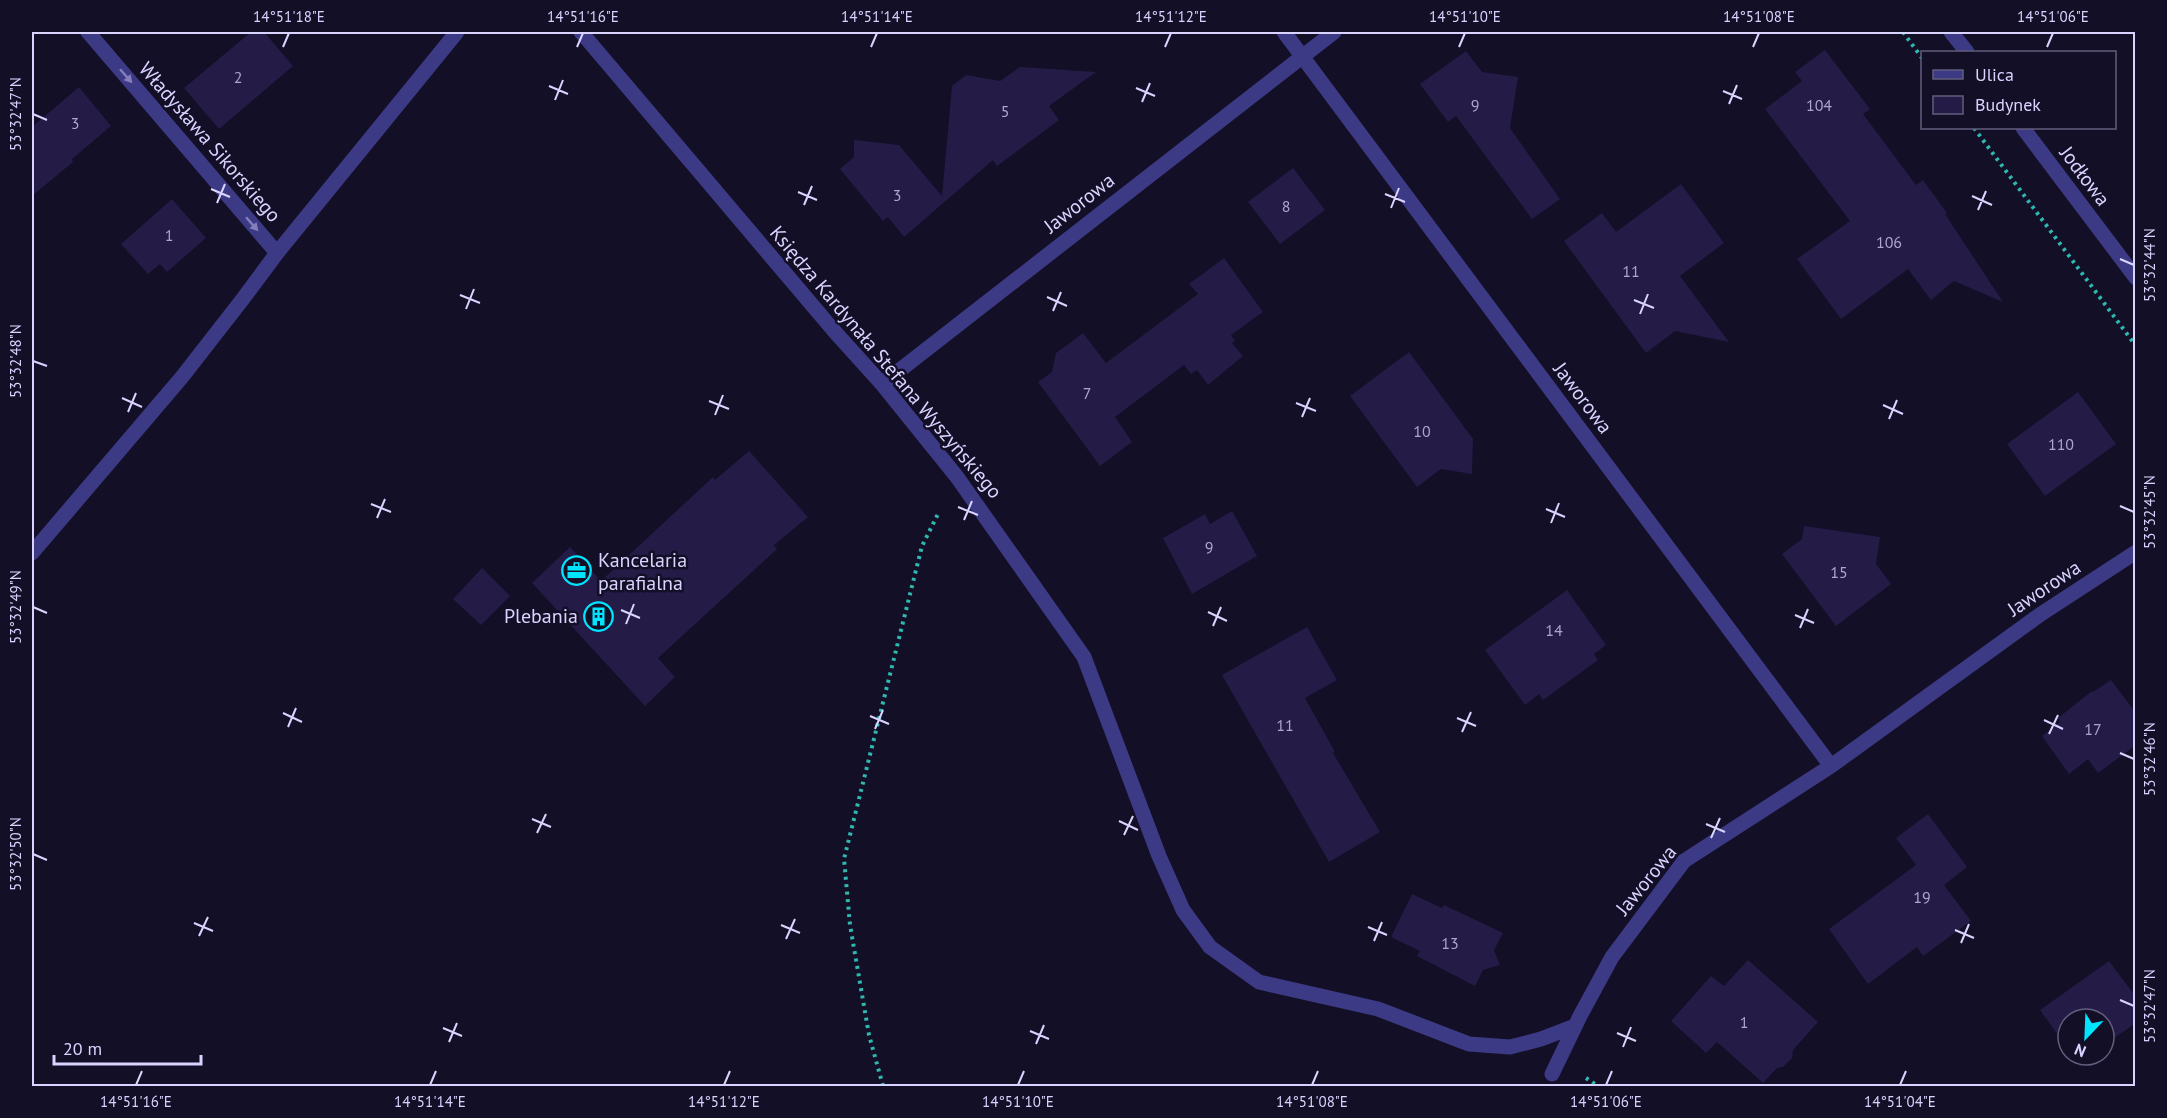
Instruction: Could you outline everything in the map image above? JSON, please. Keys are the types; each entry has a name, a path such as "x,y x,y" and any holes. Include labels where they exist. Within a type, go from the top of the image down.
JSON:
{"street":[{"name":"Władysława Sikorskiego","path":"87,32 277,253"},
{"path":"32,553 182,377 277,253 457,32"},
{"name":"Księdza Kardynała Stefana Wyszyńskiego","path":"581,32 835,332 882,384 995,527 1084,657 1159,856 1183,910 1210,947 1259,982 1378,1009 1469,1044 1510,1047 1542,1039 1575,1026"},
{"name":"Jaworowa","path":"1284,32 1831,766"},
{"name":"Jaworowa","path":"882,384 1334,32"},
{"path":"1952,32 1966,51"},
{"name":"Jodłowa","path":"2024,129 2136,278"},
{"name":"Jaworowa","path":"1552,1074 1612,957 1684,861 1831,766 2041,614 2136,552"}],"path":[{"path":"1903,32 1921,55"},
{"path":"1975,129 2136,346"},
{"path":"883,1086 869,1035 854,947 844,859 922,546 957,477"}],"building":[{"path":"251,32 264,32 293,66 219,129 184,88"},
{"path":"1825,50 1870,109 1863,114 1916,185 1923,180 1947,213 1945,214 2003,302 1954,281 1931,300 1908,269 1841,319 1797,259 1850,221 1765,109 1802,81 1795,72"},
{"path":"1466,51 1482,72 1518,77 1510,128 1560,199 1532,219 1456,116 1448,122 1420,84"},
{"path":"1020,67 1096,72 1049,106 1059,120 997,166 993,160 904,237 888,217 883,221 840,169 854,157 854,140 899,145 942,196 952,86 966,75 1000,81"},
{"path":"79,87 111,126 32,196 32,127"},
{"path":"1293,168 1325,210 1280,244 1248,202"},
{"path":"1681,184 1724,243 1680,276 1729,342 1675,331 1646,353 1564,241 1602,213 1616,232"},
{"path":"172,199 206,238 167,272 160,264 148,274 121,244"},
{"path":"1224,258 1263,312 1231,335 1235,341 1232,343 1243,356 1208,385 1197,370 1191,374 1184,365 1115,417 1132,442 1100,466 1038,382 1052,372 1056,353 1083,333 1106,363 1198,294 1189,284"},
{"path":"1409,352 1473,439 1472,474 1441,469 1417,487 1350,396"},
{"path":"2078,392 2116,444 2045,496 2007,444"},
{"path":"749,451 808,517 774,545 777,549 658,658 675,677 645,706 532,583 570,547 601,581 713,477 715,480"},
{"path":"1232,511 1257,556 1192,594 1163,538 1205,514 1210,524"},
{"path":"1804,526 1880,537 1876,564 1891,584 1836,626 1782,554 1802,539"},
{"path":"482,568 510,596 481,625 453,599"},
{"path":"1567,590 1606,645 1594,654 1598,660 1543,700 1539,694 1525,705 1485,650"},
{"path":"1307,627 1337,680 1305,698 1335,752 1333,753 1380,832 1329,862 1222,675"},
{"path":"2111,680 2136,713 2136,745 2098,773 2088,759 2069,774 2042,736 2060,722 2058,718 2092,691"},
{"path":"1928,814 1967,867 1944,885 1971,921 1923,956 1917,947 1868,984 1829,929 1916,865 1896,838"},
{"path":"1412,894 1442,908 1444,905 1503,933 1494,950 1500,965 1483,970 1475,986 1417,956 1420,951 1391,937"},
{"path":"1748,960 1818,1022 1793,1050 1792,1058 1783,1067 1777,1068 1763,1083 1717,1042 1706,1053 1671,1021 1711,976 1724,986"},
{"path":"2109,961 2136,997 2136,1023 2116,1037 2116,1007 2056,1007 2056,1032 2040,1010"}],"place":[{"name":"Kancelaria parafialna","path":"577,571"},
{"name":"Plebania","path":"599,616"}]}
